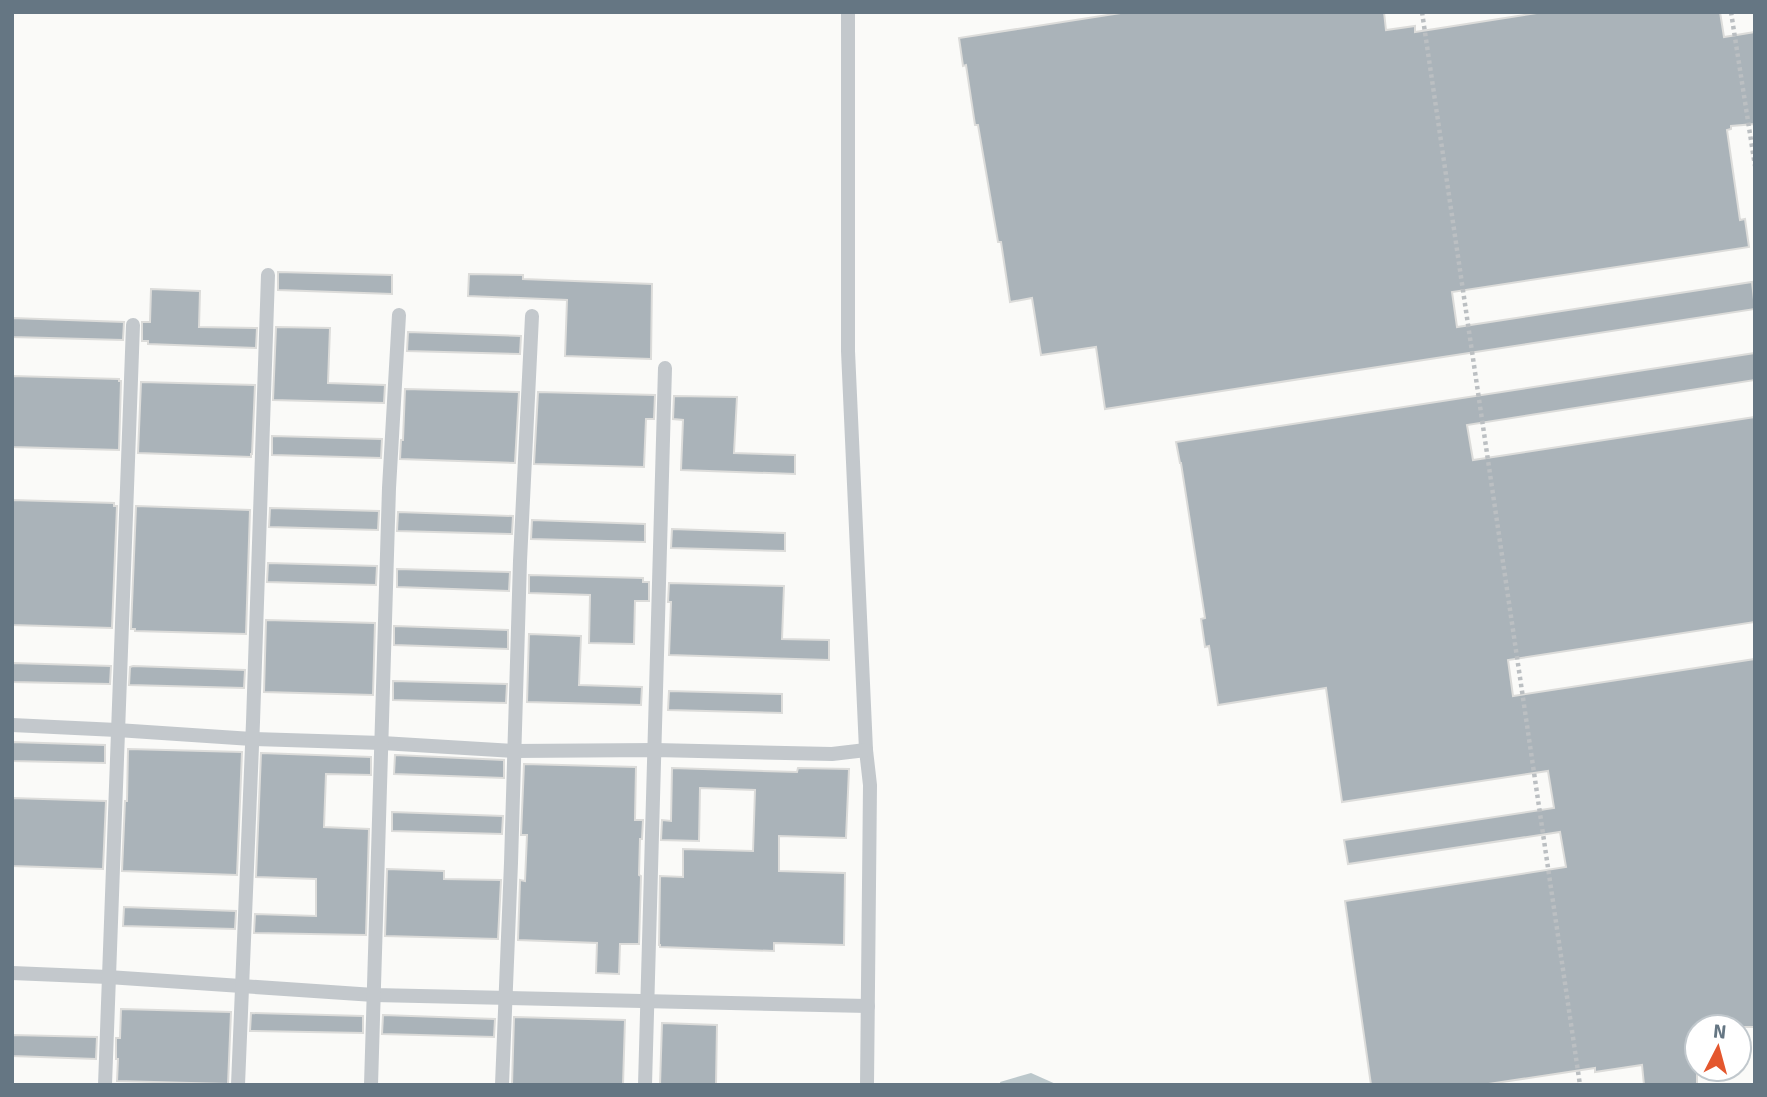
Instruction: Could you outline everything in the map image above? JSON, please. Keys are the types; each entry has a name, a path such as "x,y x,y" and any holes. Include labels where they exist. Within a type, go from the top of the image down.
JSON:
{"lane":[{"path":"848,12 848,351 866,750 870,785 867,1085"},
{"path":"238,1085 268,275"},
{"path":"370,1085 389,488 399,315"},
{"path":"502,1085 520,548 532,316"},
{"path":"106,1085 133,325"},
{"path":"645,1085 665,368"},
{"path":"12,725 514,751 655,750 832,754 866,750"},
{"path":"12,973 374,995 868,1006"}],"path":[{"path":"1422,12 1580,1085"},
{"path":"1731,12 1755,166"}],"shaded area":[{"path":"1031,1073 1058,1085 1001,1085 1000,1082"}],"building":[{"path":"1127,12 1384,12 1386,30 1415,26 1415,32 1543,12 1720,12 1724,37 1755,32 1755,124 1731,126 1731,129 1727,130 1740,220 1745,219 1749,247 1452,292 1457,327 1752,282 1755,309 1105,409 1096,347 1041,355 1032,298 1010,302 1001,242 998,242 978,125 975,125 959,38"},
{"path":"278,272 392,275 392,294 278,290"},
{"path":"469,274 652,284 651,359 565,356 567,300 468,296"},
{"path":"151,289 200,291 199,327 257,328 256,348 148,344 148,341 142,341 142,322 150,322"},
{"path":"12,318 124,322 123,340 12,337"},
{"path":"276,327 330,328 328,383 385,385 384,403 273,400"},
{"path":"408,332 521,336 520,354 407,351"},
{"path":"1755,353 1755,380 1467,425 1473,460 1755,417 1755,622 1508,660 1513,696 1755,659 1755,1027 1753,1013 1683,1013 1683,1083 1697,1085 1644,1085 1642,1065 1595,1072 1595,1068 1482,1085 1371,1085 1345,901 1566,867 1560,832 1348,864 1344,840 1554,808 1548,771 1342,802 1326,688 1218,705 1209,646 1205,647 1201,619 1205,618 1176,442"},
{"path":"12,376 119,379 119,450 12,447"},
{"path":"141,382 255,385 251,457 138,453"},
{"path":"405,389 519,392 515,463 400,459"},
{"path":"538,392 655,395 654,419 646,419 644,467 534,464"},
{"path":"674,396 737,397 734,453 795,455 795,474 681,470 683,420 673,419"},
{"path":"272,436 382,439 381,458 272,455"},
{"path":"12,500 114,503 114,506 117,506 112,628 12,625"},
{"path":"136,506 250,510 246,634 131,629"},
{"path":"270,508 379,511 378,530 269,527"},
{"path":"398,512 513,516 512,534 397,531"},
{"path":"532,520 645,524 645,542 531,539"},
{"path":"672,529 785,533 785,551 671,548"},
{"path":"268,563 377,566 376,585 267,582"},
{"path":"397,569 510,572 509,591 397,587"},
{"path":"529,575 643,578 643,582 649,582 649,601 635,601 634,644 589,643 590,595 529,593"},
{"path":"669,583 784,586 782,639 829,640 829,660 669,655"},
{"path":"266,620 375,623 373,695 264,692"},
{"path":"394,626 508,630 508,649 394,645"},
{"path":"529,634 581,636 579,685 642,687 641,705 527,702"},
{"path":"12,663 111,666 110,684 12,682"},
{"path":"130,667 245,670 244,688 129,685"},
{"path":"393,681 507,684 506,703 393,700"},
{"path":"669,691 782,694 782,713 668,710"},
{"path":"12,742 105,745 105,763 12,761"},
{"path":"128,749 242,752 237,875 122,871"},
{"path":"261,753 371,757 371,775 326,774 324,827 369,829 366,935 254,933 255,914 316,916 316,879 256,877"},
{"path":"395,755 504,760 504,778 394,774"},
{"path":"524,764 636,767 635,820 643,820 640,839 639,944 620,944 619,974 596,973 597,943 518,940 520,880 525,881 527,835 521,835"},
{"path":"672,768 797,772 798,768 849,769 846,838 779,836 779,871 845,873 844,945 774,943 774,951 660,947 660,876 683,877 683,849 753,851 755,790 700,788 699,841 661,840 662,820 671,821"},
{"path":"12,798 106,801 103,869 12,866"},
{"path":"392,812 503,816 502,834 392,831"},
{"path":"387,869 444,871 444,879 501,880 498,939 385,936"},
{"path":"124,907 236,911 235,929 123,926"},
{"path":"121,1009 231,1012 228,1084 117,1081 116,1038 120,1038"},
{"path":"251,1013 363,1016 363,1033 250,1031"},
{"path":"383,1015 495,1019 494,1037 382,1034"},
{"path":"514,1017 625,1020 623,1085 512,1085"},
{"path":"662,1023 717,1025 716,1085 660,1085"},
{"path":"12,1035 97,1037 96,1059 12,1056"}]}
